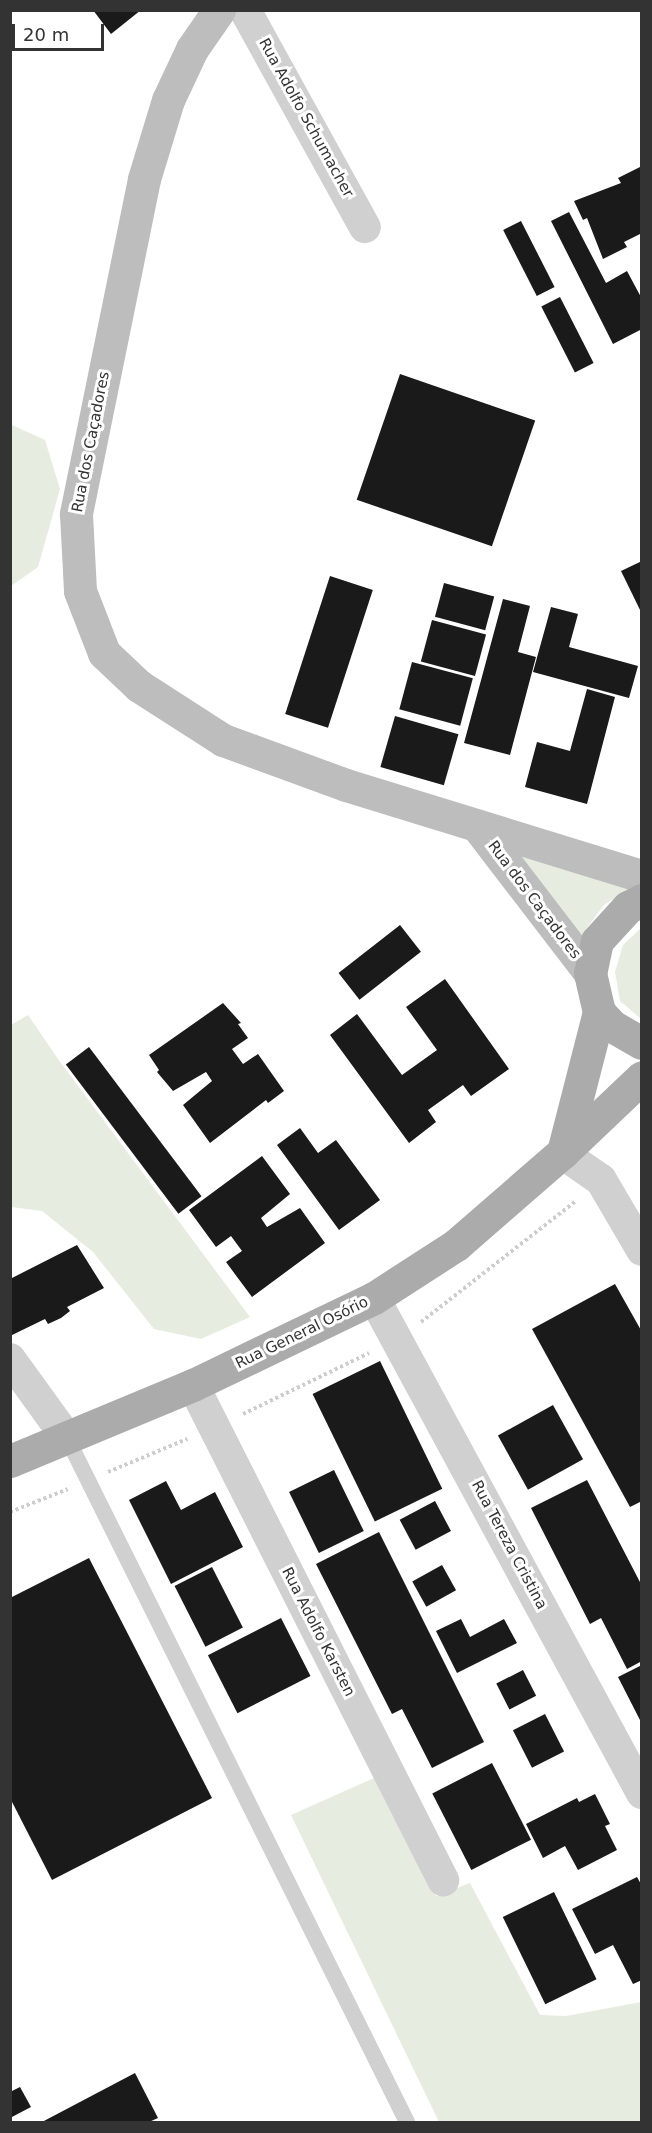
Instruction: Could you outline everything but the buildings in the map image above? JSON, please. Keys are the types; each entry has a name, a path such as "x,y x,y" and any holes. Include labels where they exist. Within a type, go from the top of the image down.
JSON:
{"main road":[{"name":"Rua dos Caçadores","path":"219,10 192,49 168,100 144,178 76,514 80,591 104,653 139,686 192,723 223,740 346,785 642,876"},
{"name":"Rua dos Caçadores","path":"478,826 590,973"},
{"path":"562,1153 599,1012 590,973 597,941 628,907 642,900"},
{"path":"599,1012 612,1026 642,1043"},
{"name":"Rua General Osório","path":"10,1461 193,1385 374,1298 456,1245 562,1153 642,1077"}],"street":[{"name":"Rua Adolfo Schumacher","path":"245,10 365,227"},
{"path":"562,1153 602,1180 642,1250"},
{"name":"Rua Tereza Cristina","path":"374,1298 399,1339 642,1793"},
{"path":"10,1359 67,1438"},
{"name":"Rua Adolfo Karsten","path":"193,1385 443,1880"}],"lane":[{"path":"67,1438 90,1480 407,2122"}],"path":[{"path":"10,1512 214,1428 399,1339 582,1197"}],"shaded area":[{"path":"12,425 45,440 60,489 38,567 11,586"},
{"path":"515,853 629,889 604,905 586,929 580,948"},
{"path":"641,928 641,1019 620,1001 615,972 623,945"},
{"path":"28,1015 58,1059 250,1317 201,1339 154,1329 93,1252 42,1211 11,1207 11,1025"},
{"path":"374,1778 436,1896 470,1883 540,2015 566,2016 641,2002 641,2122 439,2122 291,1815"}]}
